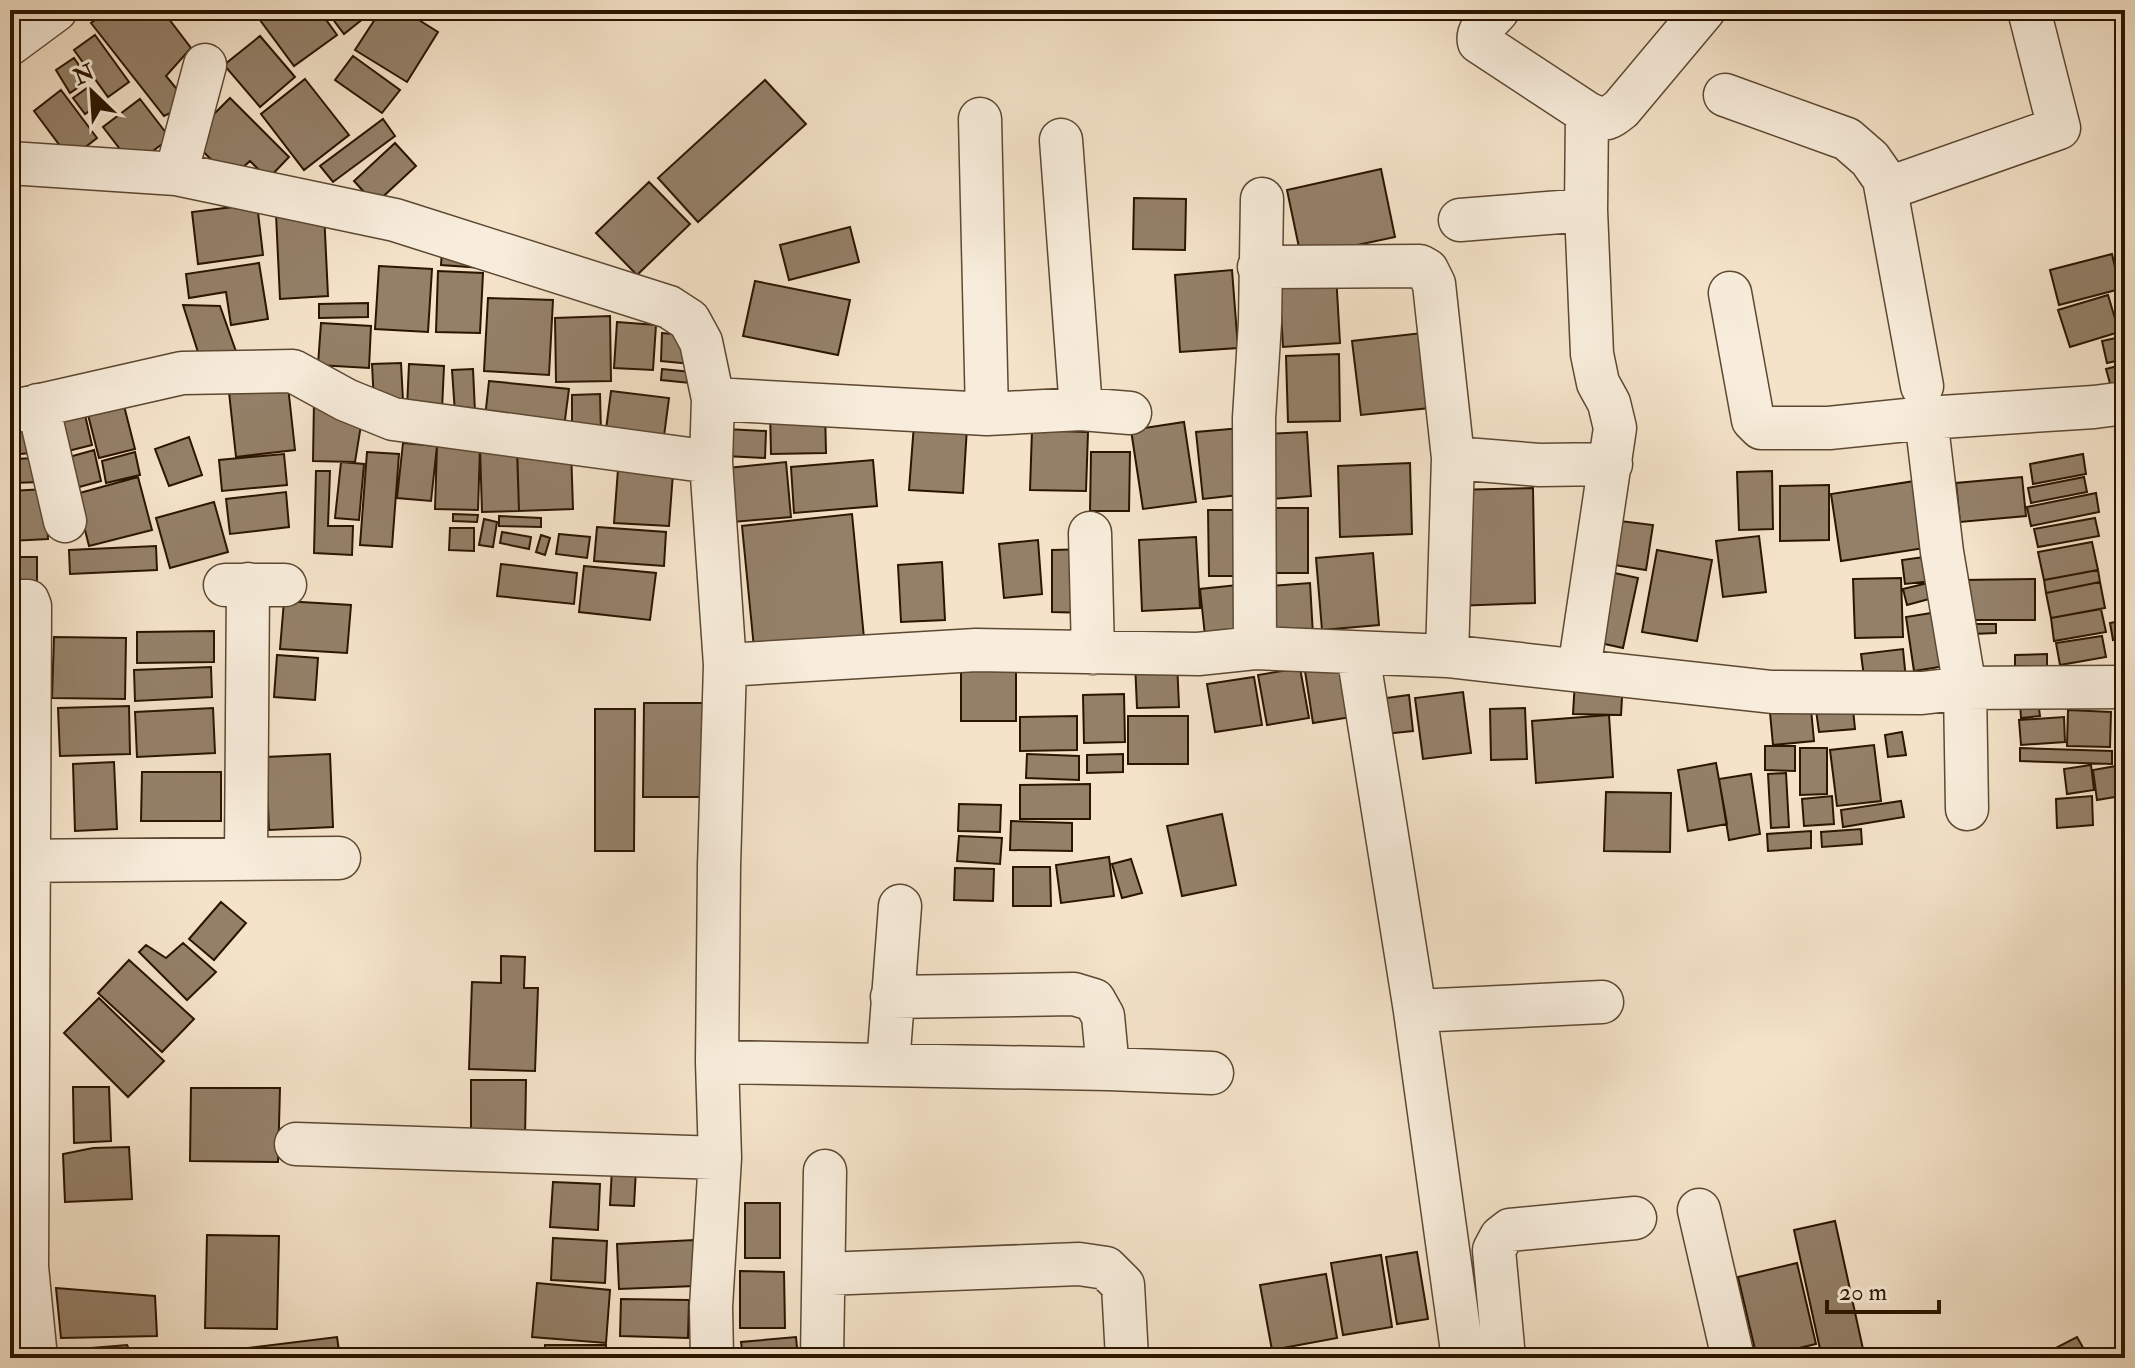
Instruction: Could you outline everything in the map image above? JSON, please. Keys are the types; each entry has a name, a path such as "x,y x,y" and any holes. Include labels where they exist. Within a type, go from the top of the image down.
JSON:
{"street":[{"path":"10,44 56,10"},
{"path":"1498,10 1479,32 1479,42 1600,119 1606,119 1621,109 1704,10"},
{"path":"1886,189 2059,128 2035,12"},
{"path":"176,174 205,65"},
{"path":"1725,95 1847,139 1870,159 1884,179 1924,402 1942,552 1965,688 1967,809"},
{"path":"1579,670 1615,428 1609,403 1598,383 1592,354 1586,210 1587,113"},
{"path":"980,119 987,414"},
{"path":"1061,140 1081,409"},
{"path":"10,163 176,174 395,220 669,307 689,320 701,342 713,399 711,462 725,665 717,1062 720,1158 711,1307 712,1358"},
{"path":"1255,648 1254,418 1260,322 1262,199"},
{"path":"1460,220 1586,210"},
{"path":"1259,267 1420,266 1427,270 1434,284 1453,458 1447,656"},
{"path":"1730,293 1756,425 1768,428 1829,428 1924,402 2094,407 2125,403"},
{"path":"65,521 24,408 182,373 293,371 346,400 393,419 711,462"},
{"path":"713,399 987,414 1081,409 1130,413"},
{"path":"1453,458 1539,465 1611,464"},
{"path":"1090,533 1093,653"},
{"path":"246,858 253,585"},
{"path":"10,601 28,601 30,606 20,861 27,1267 36,1358"},
{"path":"725,665 976,650 1198,654 1255,648 1447,656 1772,692 1922,693 1965,688 2125,687"},
{"path":"1358,654 1415,1011 1463,1358"},
{"path":"20,861 339,858"},
{"path":"888,1065 900,906"},
{"path":"892,997 1074,994 1094,1000 1103,1016 1108,1069"},
{"path":"1415,1011 1602,1002"},
{"path":"717,1062 1212,1073"},
{"path":"296,1144 720,1158"},
{"path":"822,1358 825,1171"},
{"path":"1699,1210 1733,1358"},
{"path":"1504,1358 1494,1250 1501,1237 1510,1230 1635,1218"},
{"path":"824,1274 1079,1264 1106,1268 1123,1285 1127,1358"}],"building":[{"path":"108,10 162,10 191,48 166,76 189,104 164,116 91,23"},
{"path":"265,10 319,10 337,35 294,66 257,16"},
{"path":"326,10 374,10 344,34"},
{"path":"381,10 403,10 438,32 407,82 355,50"},
{"path":"95,35 129,82 108,97 74,50"},
{"path":"260,36 295,77 260,107 224,65"},
{"path":"353,56 400,90 382,113 335,80"},
{"path":"74,58 89,80 70,93 56,70"},
{"path":"305,79 349,135 304,170 261,114"},
{"path":"765,80 806,124 698,222 658,178"},
{"path":"90,86 102,102 85,114 73,98"},
{"path":"61,90 97,138 70,159 34,111"},
{"path":"230,98 289,157 268,179 250,161 230,179 190,138"},
{"path":"140,99 170,138 133,166 103,127"},
{"path":"383,119 395,136 333,182 320,166"},
{"path":"395,143 416,166 375,204 354,181"},
{"path":"1381,169 1395,237 1301,257 1287,190"},
{"path":"649,182 690,224 637,275 596,233"},
{"path":"1134,198 1186,199 1185,250 1133,249"},
{"path":"257,204 263,255 198,264 192,212"},
{"path":"324,212 328,296 280,299 276,214"},
{"path":"850,227 859,262 789,280 780,245"},
{"path":"442,250 483,268 441,265"},
{"path":"2112,254 2120,289 2059,305 2050,270"},
{"path":"259,263 268,319 231,325 226,292 189,298 186,274"},
{"path":"379,266 432,269 428,332 375,329"},
{"path":"1232,270 1238,348 1180,352 1175,275"},
{"path":"438,271 483,273 480,333 436,332"},
{"path":"1336,274 1340,343 1283,347 1279,278"},
{"path":"755,281 850,300 838,355 743,336"},
{"path":"2108,295 2119,332 2070,347 2058,310"},
{"path":"488,298 553,300 549,375 484,371"},
{"path":"368,303 368,317 319,318 319,304"},
{"path":"183,305 220,306 239,360 204,371"},
{"path":"610,316 611,381 556,382 555,318"},
{"path":"617,322 656,325 653,370 614,368"},
{"path":"321,323 371,326 369,368 318,365"},
{"path":"662,333 693,336 691,364 661,361"},
{"path":"1422,333 1430,408 1361,415 1352,341"},
{"path":"2125,336 2125,359 2107,363 2102,341"},
{"path":"1339,354 1340,421 1288,422 1286,356"},
{"path":"401,363 403,401 374,403 372,364"},
{"path":"409,364 444,366 442,410 407,408"},
{"path":"2125,364 2125,391 2113,394 2106,369"},
{"path":"473,369 475,412 455,413 452,370"},
{"path":"662,369 701,373 700,384 661,380"},
{"path":"287,377 295,450 236,457 228,383"},
{"path":"489,381 569,389 563,435 484,427"},
{"path":"120,390 135,449 99,458 84,399"},
{"path":"611,391 669,398 663,444 605,437"},
{"path":"600,394 601,433 572,434 572,395"},
{"path":"314,400 362,419 355,462 313,461"},
{"path":"82,402 92,445 56,454 47,410"},
{"path":"825,409 826,453 771,454 770,410"},
{"path":"37,415 41,452 10,455 10,417"},
{"path":"1184,422 1196,502 1143,509 1131,430"},
{"path":"914,424 967,427 963,493 909,490"},
{"path":"1241,428 1248,494 1203,499 1196,432"},
{"path":"726,429 766,431 765,458 725,456"},
{"path":"1032,430 1088,432 1086,491 1030,490"},
{"path":"1307,432 1311,496 1269,499 1265,434"},
{"path":"189,437 202,475 169,486 155,449"},
{"path":"403,443 437,446 431,501 397,498"},
{"path":"517,445 519,511 482,512 480,447"},
{"path":"437,446 480,447 478,510 435,509"},
{"path":"571,449 573,509 519,511 517,451"},
{"path":"94,450 101,481 61,492 55,461"},
{"path":"135,452 140,475 106,483 102,461"},
{"path":"367,452 399,454 392,547 360,545"},
{"path":"1091,452 1130,452 1129,511 1090,511"},
{"path":"284,454 287,485 222,491 219,460"},
{"path":"2083,454 2086,474 2033,484 2030,464"},
{"path":"41,458 42,482 10,483 10,459"},
{"path":"873,460 877,506 794,513 791,467"},
{"path":"341,462 364,464 359,520 335,518"},
{"path":"786,462 791,517 733,522 728,468"},
{"path":"1410,463 1412,534 1340,537 1338,466"},
{"path":"618,469 673,473 669,526 614,523"},
{"path":"316,471 330,471 328,526 353,526 352,555 314,553"},
{"path":"1772,471 1773,529 1739,530 1737,472"},
{"path":"138,477 152,530 89,546 76,494"},
{"path":"2022,477 2026,516 1960,522 1956,483"},
{"path":"2084,477 2087,492 2031,503 2028,488"},
{"path":"1921,480 1931,547 1841,561 1831,494"},
{"path":"1829,485 1829,540 1780,541 1780,486"},
{"path":"1533,488 1535,603 1455,606 1452,490"},
{"path":"46,489 48,539 10,541 10,491"},
{"path":"286,492 289,527 230,534 226,499"},
{"path":"2096,493 2099,512 2031,526 2027,507"},
{"path":"214,502 228,552 170,568 156,518"},
{"path":"1275,508 1308,508 1308,573 1276,573"},
{"path":"1208,510 1252,510 1252,576 1209,576"},
{"path":"453,514 478,515 477,522 453,521"},
{"path":"852,514 864,638 754,648 742,526"},
{"path":"499,516 541,518 541,527 499,526"},
{"path":"2095,518 2099,536 2038,547 2034,529"},
{"path":"484,519 497,522 493,547 479,545"},
{"path":"1620,521 1653,525 1646,570 1614,565"},
{"path":"597,527 666,532 664,566 594,561"},
{"path":"450,528 474,528 474,551 449,550"},
{"path":"502,532 531,537 529,549 500,543"},
{"path":"559,534 590,537 587,558 556,554"},
{"path":"541,535 550,538 545,555 536,552"},
{"path":"1759,536 1766,592 1723,597 1716,541"},
{"path":"1196,537 1200,608 1142,611 1139,540"},
{"path":"1038,540 1042,594 1004,598 999,544"},
{"path":"2092,542 2098,570 2044,580 2038,552"},
{"path":"156,546 157,570 70,574 69,550"},
{"path":"1090,549 1089,613 1052,612 1052,550"},
{"path":"1657,550 1712,560 1697,641 1642,632"},
{"path":"1373,553 1379,625 1322,630 1316,558"},
{"path":"1939,555 1942,580 1905,584 1902,560"},
{"path":"10,557 37,557 37,585 10,585"},
{"path":"942,562 945,620 901,622 898,565"},
{"path":"501,564 577,573 574,604 497,596"},
{"path":"584,566 656,573 650,620 579,612"},
{"path":"2098,570 2100,582 2046,593 2044,580"},
{"path":"1605,571 1638,578 1623,648 1591,641"},
{"path":"1901,578 1903,637 1855,638 1853,579"},
{"path":"2035,579 2035,620 1963,620 1962,580"},
{"path":"1936,581 1940,596 1907,605 1903,589"},
{"path":"2100,582 2105,608 2051,618 2046,593"},
{"path":"1310,583 1313,635 1273,638 1269,586"},
{"path":"1247,584 1253,640 1206,645 1200,589"},
{"path":"284,601 351,605 347,653 280,649"},
{"path":"2101,609 2106,632 2054,641 2051,618"},
{"path":"1950,610 1958,664 1914,671 1906,617"},
{"path":"2125,620 2125,638 2113,640 2110,623"},
{"path":"1973,624 1996,624 1996,633 1973,634"},
{"path":"214,631 214,662 137,663 137,632"},
{"path":"2102,636 2106,657 2060,665 2056,643"},
{"path":"54,637 126,638 125,699 52,698"},
{"path":"1903,649 1906,680 1865,685 1861,654"},
{"path":"2047,654 2047,666 2015,666 2015,655"},
{"path":"277,655 318,658 315,700 274,697"},
{"path":"1177,661 1179,707 1137,708 1135,662"},
{"path":"1356,664 1364,715 1313,723 1305,671"},
{"path":"211,667 212,697 135,701 134,670"},
{"path":"961,667 1016,667 1016,721 961,721"},
{"path":"1300,668 1309,718 1267,725 1258,675"},
{"path":"1254,677 1262,725 1215,732 1207,684"},
{"path":"1575,680 1623,681 1621,715 1573,714"},
{"path":"1463,692 1471,753 1423,759 1415,698"},
{"path":"1124,694 1125,742 1084,743 1083,695"},
{"path":"1409,695 1413,731 1384,734 1379,699"},
{"path":"1810,698 1814,741 1773,745 1769,702"},
{"path":"1852,699 1855,729 1819,732 1815,703"},
{"path":"2038,701 2040,716 2021,718 2020,703"},
{"path":"644,703 707,703 706,797 643,797"},
{"path":"129,706 130,754 60,756 58,708"},
{"path":"213,708 215,753 137,757 135,712"},
{"path":"1525,708 1527,759 1491,760 1490,709"},
{"path":"595,709 635,709 634,851 595,851"},
{"path":"2068,710 2111,712 2110,747 2067,746"},
{"path":"1609,715 1613,777 1536,783 1532,721"},
{"path":"1077,716 1077,750 1020,751 1020,717"},
{"path":"1128,716 1188,716 1188,764 1128,764"},
{"path":"2064,717 2065,742 2021,745 2019,720"},
{"path":"1902,732 1906,755 1888,757 1885,735"},
{"path":"1874,745 1881,801 1837,806 1830,750"},
{"path":"1765,746 1795,746 1795,771 1765,770"},
{"path":"1800,748 1827,748 1827,794 1800,795"},
{"path":"2020,748 2112,751 2112,764 2020,761"},
{"path":"330,754 333,827 269,830 266,757"},
{"path":"1027,754 1079,756 1079,780 1026,778"},
{"path":"1123,754 1123,772 1087,773 1087,755"},
{"path":"114,762 117,829 75,831 73,764"},
{"path":"1716,763 1727,824 1688,831 1678,770"},
{"path":"2091,765 2094,790 2067,794 2064,769"},
{"path":"2116,766 2121,796 2097,800 2093,770"},
{"path":"142,772 221,772 221,821 141,821"},
{"path":"1786,773 1789,827 1771,828 1768,774"},
{"path":"1751,774 1760,834 1729,840 1719,779"},
{"path":"1090,784 1090,819 1020,819 1020,785"},
{"path":"1606,792 1671,793 1670,852 1604,851"},
{"path":"1832,796 1834,824 1804,826 1802,799"},
{"path":"2092,796 2093,825 2057,828 2056,799"},
{"path":"1901,801 1904,817 1843,827 1841,810"},
{"path":"959,804 1001,805 1000,832 958,831"},
{"path":"1222,814 1236,885 1182,896 1167,826"},
{"path":"1011,821 1072,823 1072,851 1010,850"},
{"path":"1861,829 1862,844 1822,847 1821,832"},
{"path":"1811,831 1811,848 1768,851 1767,834"},
{"path":"959,836 1002,838 1000,864 957,861"},
{"path":"1109,857 1114,896 1061,903 1056,865"},
{"path":"1131,859 1142,893 1122,898 1112,864"},
{"path":"1013,867 1050,867 1051,906 1013,906"},
{"path":"955,868 994,869 993,901 954,900"},
{"path":"221,902 246,923 214,960 189,939"},
{"path":"183,943 216,972 187,1000 139,952 146,945 166,958"},
{"path":"501,956 525,957 524,988 538,988 535,1071 469,1069 472,982 501,983"},
{"path":"129,960 194,1019 162,1052 98,993"},
{"path":"99,998 164,1061 128,1097 64,1033"},
{"path":"471,1080 526,1080 525,1140 471,1140"},
{"path":"73,1087 109,1087 111,1141 74,1143"},
{"path":"191,1088 280,1088 278,1162 190,1161"},
{"path":"129,1147 132,1199 65,1202 63,1154 93,1148"},
{"path":"612,1168 636,1169 634,1206 610,1205"},
{"path":"553,1182 600,1184 598,1230 550,1227"},
{"path":"745,1203 780,1203 780,1258 745,1258"},
{"path":"1835,1221 1863,1349 1822,1358 1794,1230"},
{"path":"207,1235 279,1236 277,1329 205,1328"},
{"path":"553,1238 607,1241 605,1283 551,1280"},
{"path":"694,1240 695,1286 619,1289 617,1244"},
{"path":"1417,1252 1428,1319 1397,1324 1386,1257"},
{"path":"1381,1255 1392,1327 1343,1335 1331,1263"},
{"path":"1797,1263 1816,1344 1757,1358 1738,1277"},
{"path":"740,1271 784,1272 785,1328 740,1328"},
{"path":"1326,1274 1337,1338 1272,1350 1260,1285"},
{"path":"537,1283 610,1290 606,1343 532,1337"},
{"path":"56,1288 155,1296 157,1336 61,1338"},
{"path":"621,1299 689,1300 688,1338 620,1336"},
{"path":"337,1337 340,1358 182,1358 182,1356"},
{"path":"796,1337 798,1358 743,1358 741,1342"},
{"path":"2077,1337 2089,1358 2040,1356"},
{"path":"127,1345 133,1358 56,1358 55,1351"},
{"path":"545,1345 606,1345 606,1358 545,1358"},
{"path":"618,1349 689,1351 689,1358 617,1358"},
{"path":"1384,1349 1385,1358 1337,1358 1337,1354"}]}
